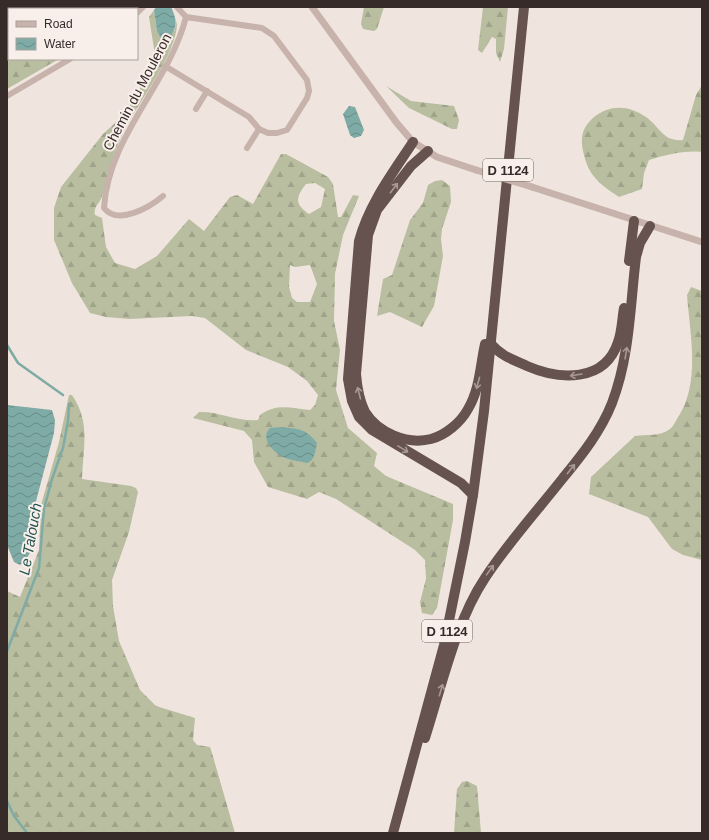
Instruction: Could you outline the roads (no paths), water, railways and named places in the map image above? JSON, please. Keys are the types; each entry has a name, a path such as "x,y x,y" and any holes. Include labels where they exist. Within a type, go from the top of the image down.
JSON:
{"highway":[{"name":"D 1124","path":"492,332 524,7"},
{"path":"413,142 372,205 364,223 359,241 348,379 352,401 359,417 372,430 461,483 473,495"},
{"path":"428,151 411,166 377,210 368,235 356,374 358,393 365,412 378,427 392,435 407,439 431,438 453,427 468,409 471,402 478,384 485,345 492,332"},
{"path":"492,332 491,344 501,354 545,373 556,376 577,376 588,373 605,362 618,343 621,329 634,221"},
{"path":"412,765 422,749 461,624 471,601 497,560 586,450 601,427 612,404 625,356 636,257 640,243 650,226"},
{"name":"D 1124","path":"393,833 444,645 464,549 481,444 491,344"}],"street":[{"path":"165,66 249,117 259,129 274,133 287,130 307,98 307,80 274,36 262,28 186,17 177,7"},
{"path":"312,7 396,122 413,142 437,157 702,242"},
{"name":"Chemin du Mouleron","path":"163,196 151,206 133,213 114,214 108,212 104,208 116,159 129,129 181,37 186,17"},
{"path":"7,96 68,60"},
{"path":"196,109 207,91"},
{"path":"247,148 259,129"}],"water":[{"path":"156,7 171,7 176,23 169,38 161,38 157,31 154,10"},
{"path":"349,106 355,107 364,130 361,136 354,138 350,135 343,114"},
{"path":"7,405 52,410 55,420 54,433 35,505 30,553 20,565 14,562 7,545"},
{"path":"281,427 301,430 313,438 317,443 314,455 310,462 307,463 283,457 270,446 266,435 267,431 270,428"}],"waterway":[{"name":"Le Talouch","path":"7,345 18,363 63,395"},
{"name":"Le Talouch","path":"7,651 39,568 44,509 52,479 63,448 68,421 69,404"},
{"name":"Le Talouch","path":"7,801 14,816 27,833"}]}
